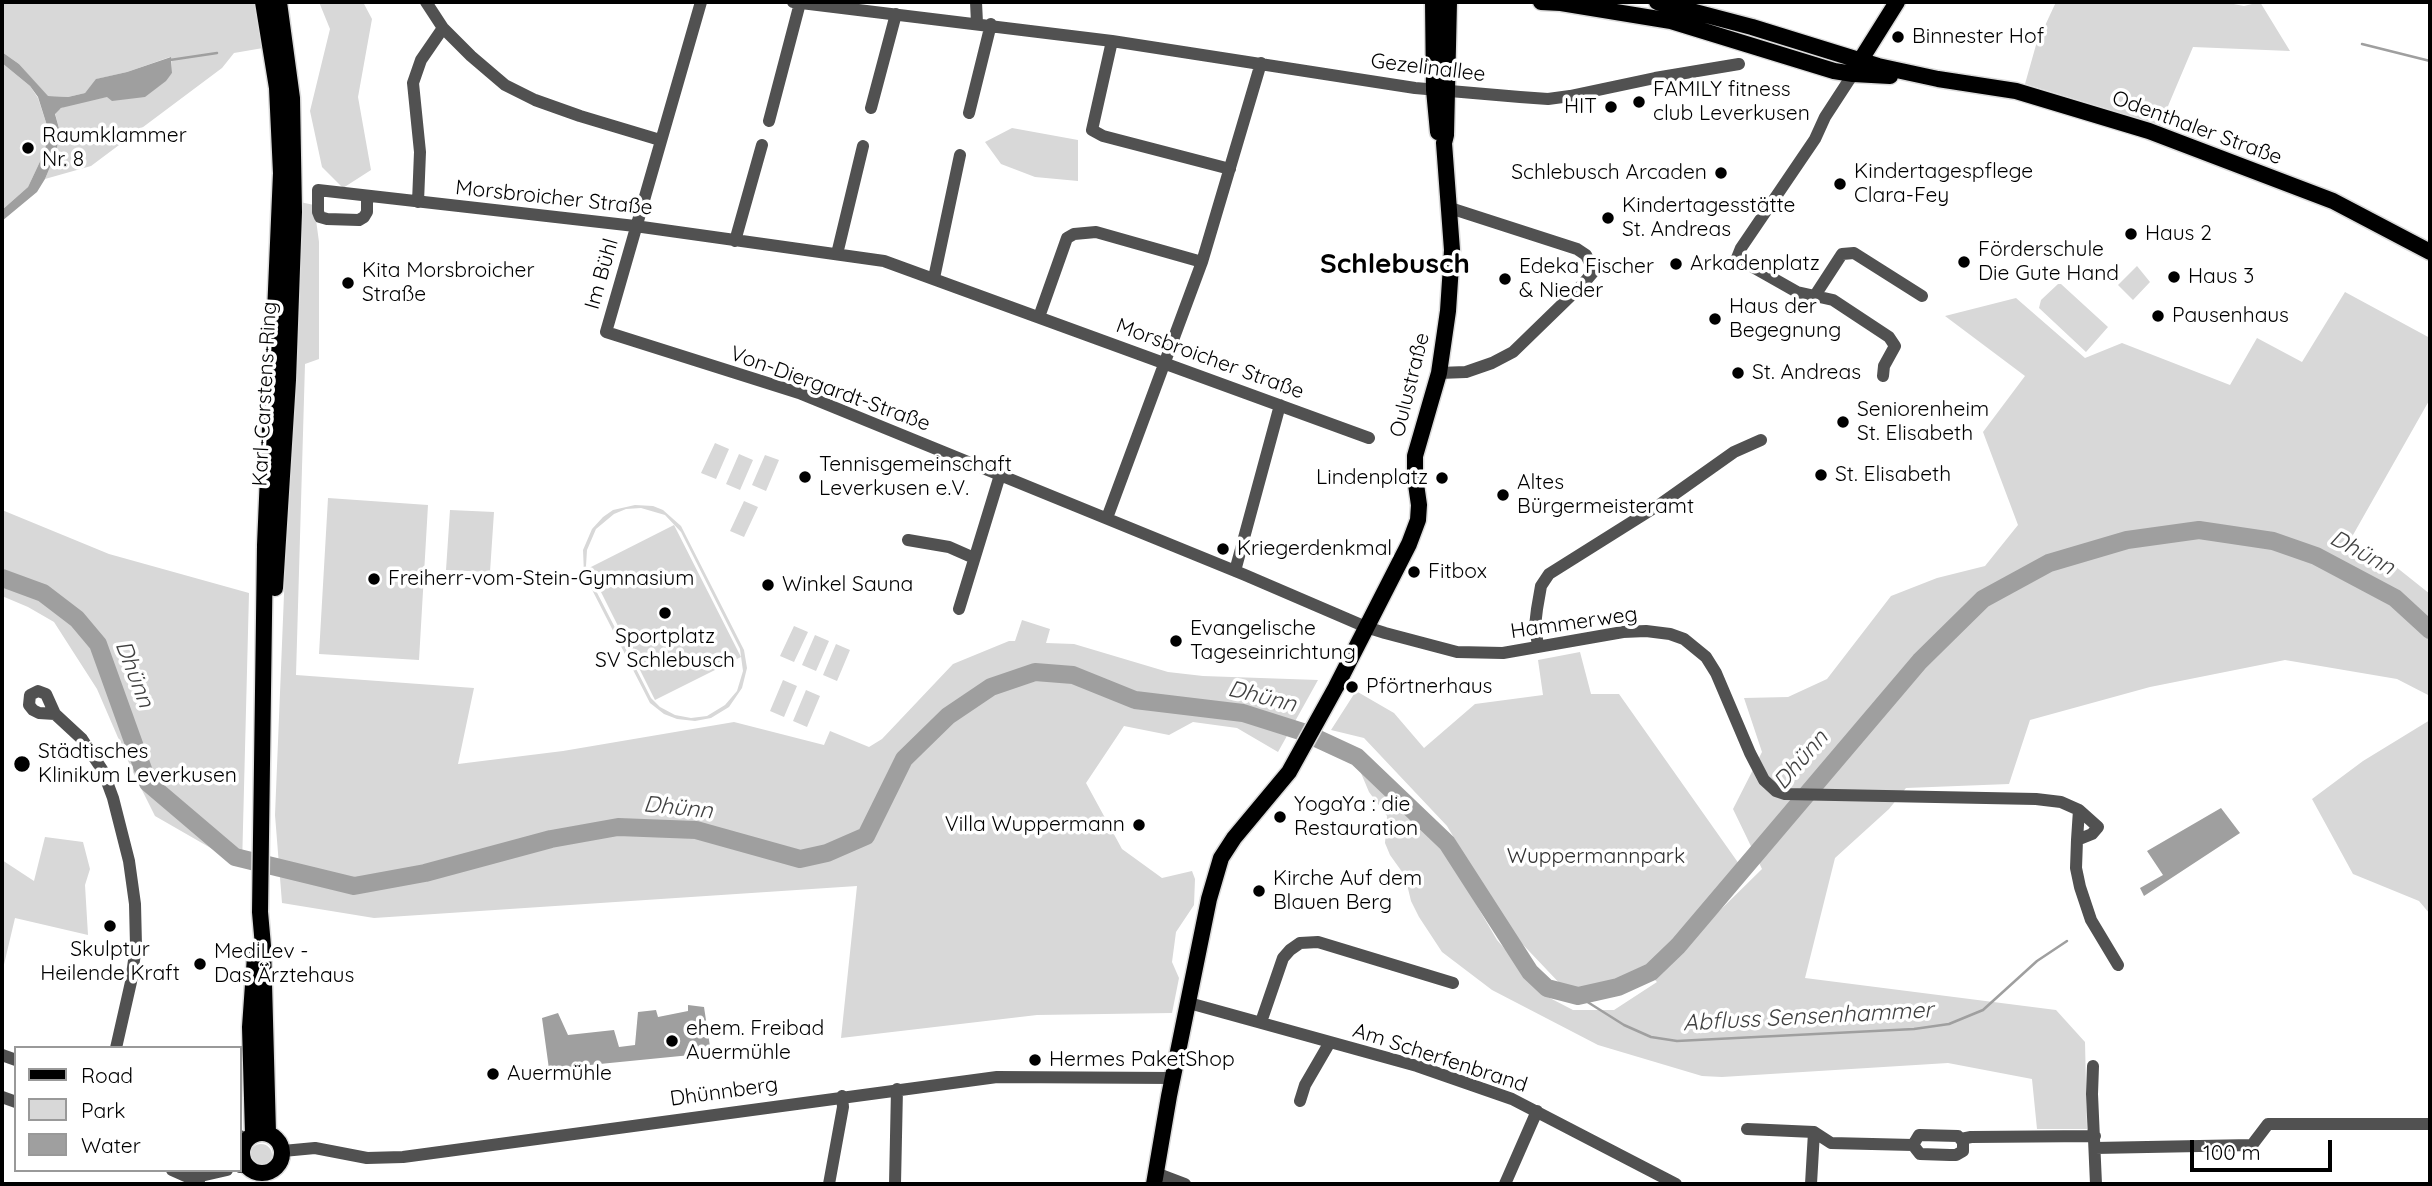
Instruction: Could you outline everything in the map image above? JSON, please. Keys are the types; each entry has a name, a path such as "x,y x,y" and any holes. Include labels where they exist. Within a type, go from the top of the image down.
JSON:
{"main road":[{"name":"Karl-Carstens-Ring","path":"252,1136 250,1027 260,912 265,545 281,173 277,88 263,2"},
{"name":"Karl-Carstens-Ring","path":"262,790 293,271 295,154 279,2"},
{"name":"Oulustraße","path":"1366,627 1409,544 1419,512 1415,454 1439,373 1448,311 1452,250 1450,208 1433,2"},
{"name":"Oulustraße","path":"1440,91 1449,2"},
{"path":"1541,2 1671,21 1856,67"},
{"path":"1657,2 1827,50 1856,67"},
{"path":"1856,67 1897,2"},
{"path":"1827,50 1844,49 1876,34"},
{"path":"1876,34 1880,54 1903,71"},
{"name":"Odenthaler Straße","path":"1856,67 1903,71 1938,79"},
{"name":"Odenthaler Straße","path":"1856,67 2025,93 2160,135 2333,201 2430,252"},
{"path":"1155,1179 1209,899 1221,858 1234,838 1289,772 1366,627"},
{"name":"Karl-Carstens-Ring","path":"252,1136 263,946 260,912"},
{"path":"252,1136 275,1137 283,1151 276,1167 256,1174 242,1158 242,1149 252,1136"}],"street":[{"path":"426,2 443,28 505,85 535,100 580,116 660,139"},
{"name":"Im Bühl","path":"606,332 701,2"},
{"name":"Gezelinallee","path":"769,121 797,2 992,24 1440,91 1548,99 1739,64"},
{"path":"976,2 977,23"},
{"path":"871,108 896,14"},
{"path":"969,113 992,24"},
{"path":"418,202 420,152 414,83 421,60 443,28"},
{"path":"1112,41 1093,130 1103,136 1230,169"},
{"path":"1107,518 1202,262 1261,63"},
{"path":"1856,67 1825,117 1815,139 1741,248 1737,258 1797,292 1833,300 1889,337 1895,346 1884,366 1884,376"},
{"path":"735,241 762,145"},
{"path":"837,254 863,146"},
{"path":"934,278 960,155"},
{"name":"Morsbroicher Straße","path":"368,197 635,226 884,261 1368,438"},
{"path":"1439,373 1466,372 1513,352 1583,285 1594,271 1586,255 1577,249 1450,208"},
{"path":"1039,317 1067,238 1074,234 1096,232 1202,262"},
{"path":"1814,297 1842,254 1854,253 1922,296"},
{"name":"Von-Diergardt-Straße","path":"606,332 799,393 1366,627"},
{"path":"1235,571 1279,405"},
{"path":"1538,646 1535,626 1537,606 1541,586 1549,574 1662,503 1734,452 1760,440"},
{"path":"959,609 1000,475"},
{"path":"908,540 949,547 974,558"},
{"name":"Hammerweg","path":"1366,627 1457,652 1503,653 1623,632 1670,634 1684,639 1706,657 1716,673 1750,753 1765,779 1776,791 1785,794 2036,799 2061,802 2080,810"},
{"path":"55,714 82,739 103,771 113,798 129,861 136,916 136,946 116,1046"},
{"path":"2077,840 2092,834 2098,827 2080,810"},
{"path":"2080,810 2076,868 2091,920 2118,965"},
{"path":"1261,1022 1283,958 1300,943 1318,942 1453,982"},
{"name":"Am Scherfenbrand","path":"1189,1003 1417,1066 1512,1099 1676,1184"},
{"name":"Am Scherfenbrand","path":"1300,1101 1305,1085 1330,1042"},
{"path":"2093,1066 2096,1184"},
{"name":"Dhünnberg","path":"283,1151 315,1147 367,1158 403,1157 842,1096 1015,1076 1173,1078"},
{"path":"895,1184 897,1089"},
{"path":"830,1184 843,1107 842,1096"},
{"path":"242,1116 252,1104"},
{"name":"Am Scherfenbrand","path":"1505,1184 1536,1111"},
{"path":"1913,1145 1919,1135 1954,1135 1961,1139 1971,1137 2252,1146 2268,1124 2430,1124"},
{"path":"1747,1129 1814,1132 1831,1143 1913,1145"},
{"path":"1811,1184 1814,1132"},
{"path":"1913,1145 1920,1154 1956,1155 1963,1150 1961,1139"},
{"path":"177,1172 197,1181 218,1172"},
{"path":"1155,1179 1185,1184"}],"green space":[{"path":"2,2 254,2 263,48 234,53 222,68 91,166 45,179 56,153 60,132 55,113 71,104 159,86 172,73 172,61 170,57 97,79 85,93 68,97 47,96 19,64 2,52"},
{"path":"319,2 363,2 372,19 358,97 371,170 343,188 322,167 310,111 330,29"},
{"path":"2056,2 2223,2 2244,6 2260,2 2290,51 2193,47 2160,125 2025,84 2036,45"},
{"path":"2,63 30,86 38,98 49,132 44,153 28,187 2,210"},
{"path":"1012,128 1078,140 1078,181 1035,177 1001,164 985,142"},
{"path":"300,202 314,205 319,242 319,359 305,364 296,675 474,688 458,764 563,751 734,722 824,745 830,731 869,747 882,739 953,664 1015,641 1022,620 1050,629 1046,643 1074,644 1168,672 1203,676 1318,680 1278,752 1237,728 1193,722 1169,735 1124,726 1086,783 1122,849 1162,878 1192,871 1195,879 1194,905 1176,932 1172,962 1179,978 1172,1013 1037,1015 841,1038 857,886 374,918 282,903 275,815"},
{"path":"2137,266 2150,282 2133,300 2118,285"},
{"path":"2058,284 2108,327 2086,352 2039,308 2041,300"},
{"path":"2345,292 2430,338 2430,399 2349,542 2381,555 2430,594 2430,696 2397,679 2285,660 2150,687 2030,720 2009,784 1906,788 1889,809 1835,858 1805,978 2056,1010 2085,1042 2087,1129 2037,1129 2032,1079 1948,1063 1702,1076 1598,1045 1492,990 1442,952 1419,917 1411,901 1405,876 1385,843 1387,816 1369,792 1358,766 1364,761 1432,829 1497,940 1546,996 1573,1010 1614,1010 1657,982 1652,977 1762,869 1733,809 1762,752 1744,698 1788,697 1827,679 1891,596 1937,578 1985,566 2018,525 1983,432 2025,376 1945,316 2016,298 2085,358 2122,343 2230,385 2257,338 2302,362"},
{"path":"715,443 729,449 716,479 701,473"},
{"path":"739,454 753,460 740,490 726,484"},
{"path":"765,455 779,460 766,491 752,485"},
{"name":"Freiherr-vom-Stein-Gymnasium","path":"328,498 428,505 419,660 319,654"},
{"path":"744,501 758,507 744,537 730,531"},
{"path":"635,505 653,506 663,510 681,526 744,650 747,668 742,688 729,707 711,718 695,721 677,719 664,714 650,703 584,574 583,550 592,529 613,510","holes":["641,508 665,515 681,532 740,649 743,671 737,691 725,705 707,716 691,718 675,715 660,707 651,698 589,577 586,566 587,550 596,529 614,514 626,509"]},
{"path":"2,510 109,554 249,593 242,866 155,816 97,689 54,622 2,596"},
{"path":"450,510 494,512 490,572 446,570"},
{"name":"Sportplatz SV Schlebusch","path":"674,525 741,657 655,700 589,568"},
{"path":"794,626 808,632 794,662 780,656"},
{"path":"815,635 829,641 816,671 802,665"},
{"path":"836,644 850,650 837,681 823,675"},
{"name":"Wuppermannpark","path":"1580,652 1591,694 1619,694 1744,871 1671,950 1626,988 1565,989 1510,931 1447,826 1364,738 1331,730 1356,691 1394,713 1424,748 1475,704 1543,695 1538,660"},
{"path":"783,680 797,686 784,717 770,711"},
{"path":"806,690 820,696 807,727 793,721"},
{"path":"2430,720 2430,914 2419,901 2353,874 2312,799 2363,761"},
{"path":"45,837 83,842 90,869 85,885 88,935 15,918 2,973 2,860 34,881"},
{"path":"261,1144 269,1147 272,1155 269,1163 261,1166 253,1163 250,1155 253,1147"}],"water":[{"path":"2,52 19,64 48,96 68,97 85,93 96,79 171,57 172,73 145,97 112,101 107,97 61,108 55,114 60,132 56,153 45,179 37,192 2,221 2,210 28,187 44,153 49,132 38,97 30,86 2,63"},
{"path":"2221,808 2240,833 2144,896 2140,888 2163,875 2147,851"},
{"name":"ehem. Freibad Auermühle","path":"688,1005 704,1007 711,1053 549,1069 542,1018 558,1013 568,1035 614,1030 619,1047 635,1045 638,1012 656,1010 658,1017 688,1011"}],"waterway":[{"path":"2362,44 2430,61"},
{"path":"170,60 217,53"},
{"name":"Dhünn","path":"2,578 43,593 77,619 98,644 148,783 235,857 354,886 425,873 551,839 618,827 696,830 800,859 827,853 866,836 904,759 948,716 991,687 1035,672 1073,675 1135,700 1243,713 1303,732 1357,757 1447,843 1530,972 1547,988 1578,996 1618,987 1651,972 1678,946 1920,661 1983,599 2049,563 2127,540 2199,530 2273,541 2316,556 2395,598 2430,630"},
{"name":"Abfluss Sensenhammer","path":"1578,996 1624,1025 1651,1037 1677,1041 1914,1029 1949,1024 1983,1010 2037,961 2067,941"}],"place":[{"name":"Binnester Hof","path":"1898,37"},
{"name":"FAMILY fitness club Leverkusen","path":"1639,102"},
{"name":"HIT","path":"1611,107"},
{"name":"Raumklammer Nr. 8","path":"28,148"},
{"name":"Schlebusch Arcaden","path":"1721,173"},
{"name":"Kindertagespflege Clara-Fey","path":"1840,184"},
{"name":"Kindertagesstätte St. Andreas","path":"1608,218"},
{"name":"Haus 2","path":"2131,234"},
{"name":"Förderschule Die Gute Hand","path":"1964,262"},
{"name":"Arkadenplatz","path":"1676,264"},
{"name":"Haus 3","path":"2174,277"},
{"name":"Edeka Fischer & Nieder","path":"1505,279"},
{"name":"Kita Morsbroicher Straße","path":"348,283"},
{"name":"Pausenhaus","path":"2158,316"},
{"name":"Haus der Begegnung","path":"1715,319"},
{"name":"St. Andreas","path":"1738,373"},
{"name":"Seniorenheim St. Elisabeth","path":"1843,422"},
{"name":"St. Elisabeth","path":"1821,475"},
{"name":"Tennisgemeinschaft Leverkusen e.V.","path":"805,477"},
{"name":"Lindenplatz","path":"1442,478"},
{"name":"Altes Bürgermeisteramt","path":"1503,495"},
{"name":"Kriegerdenkmal","path":"1223,549"},
{"name":"Fitbox","path":"1414,572"},
{"name":"Freiherr-vom-Stein-Gymnasium","path":"374,579"},
{"name":"Winkel Sauna","path":"768,585"},
{"name":"Sportplatz SV Schlebusch","path":"665,613"},
{"name":"Evangelische Tageseinrichtung","path":"1176,641"},
{"name":"Pförtnerhaus","path":"1352,687"},
{"name":"Städtisches Klinikum Leverkusen","path":"22,764"},
{"name":"YogaYa : die Restauration","path":"1280,817"},
{"name":"Villa Wuppermann","path":"1139,825"},
{"name":"Kirche Auf dem Blauen Berg","path":"1259,891"},
{"name":"Skulptur Heilende Kraft","path":"110,926"},
{"name":"MediLev - Das Ärztehaus","path":"200,964"},
{"name":"ehem. Freibad Auermühle","path":"672,1041"},
{"name":"Hermes PaketShop","path":"1035,1060"},
{"name":"Auermühle","path":"493,1074"}],"district":[{"name":"Schlebusch","path":"1395,265"}]}
